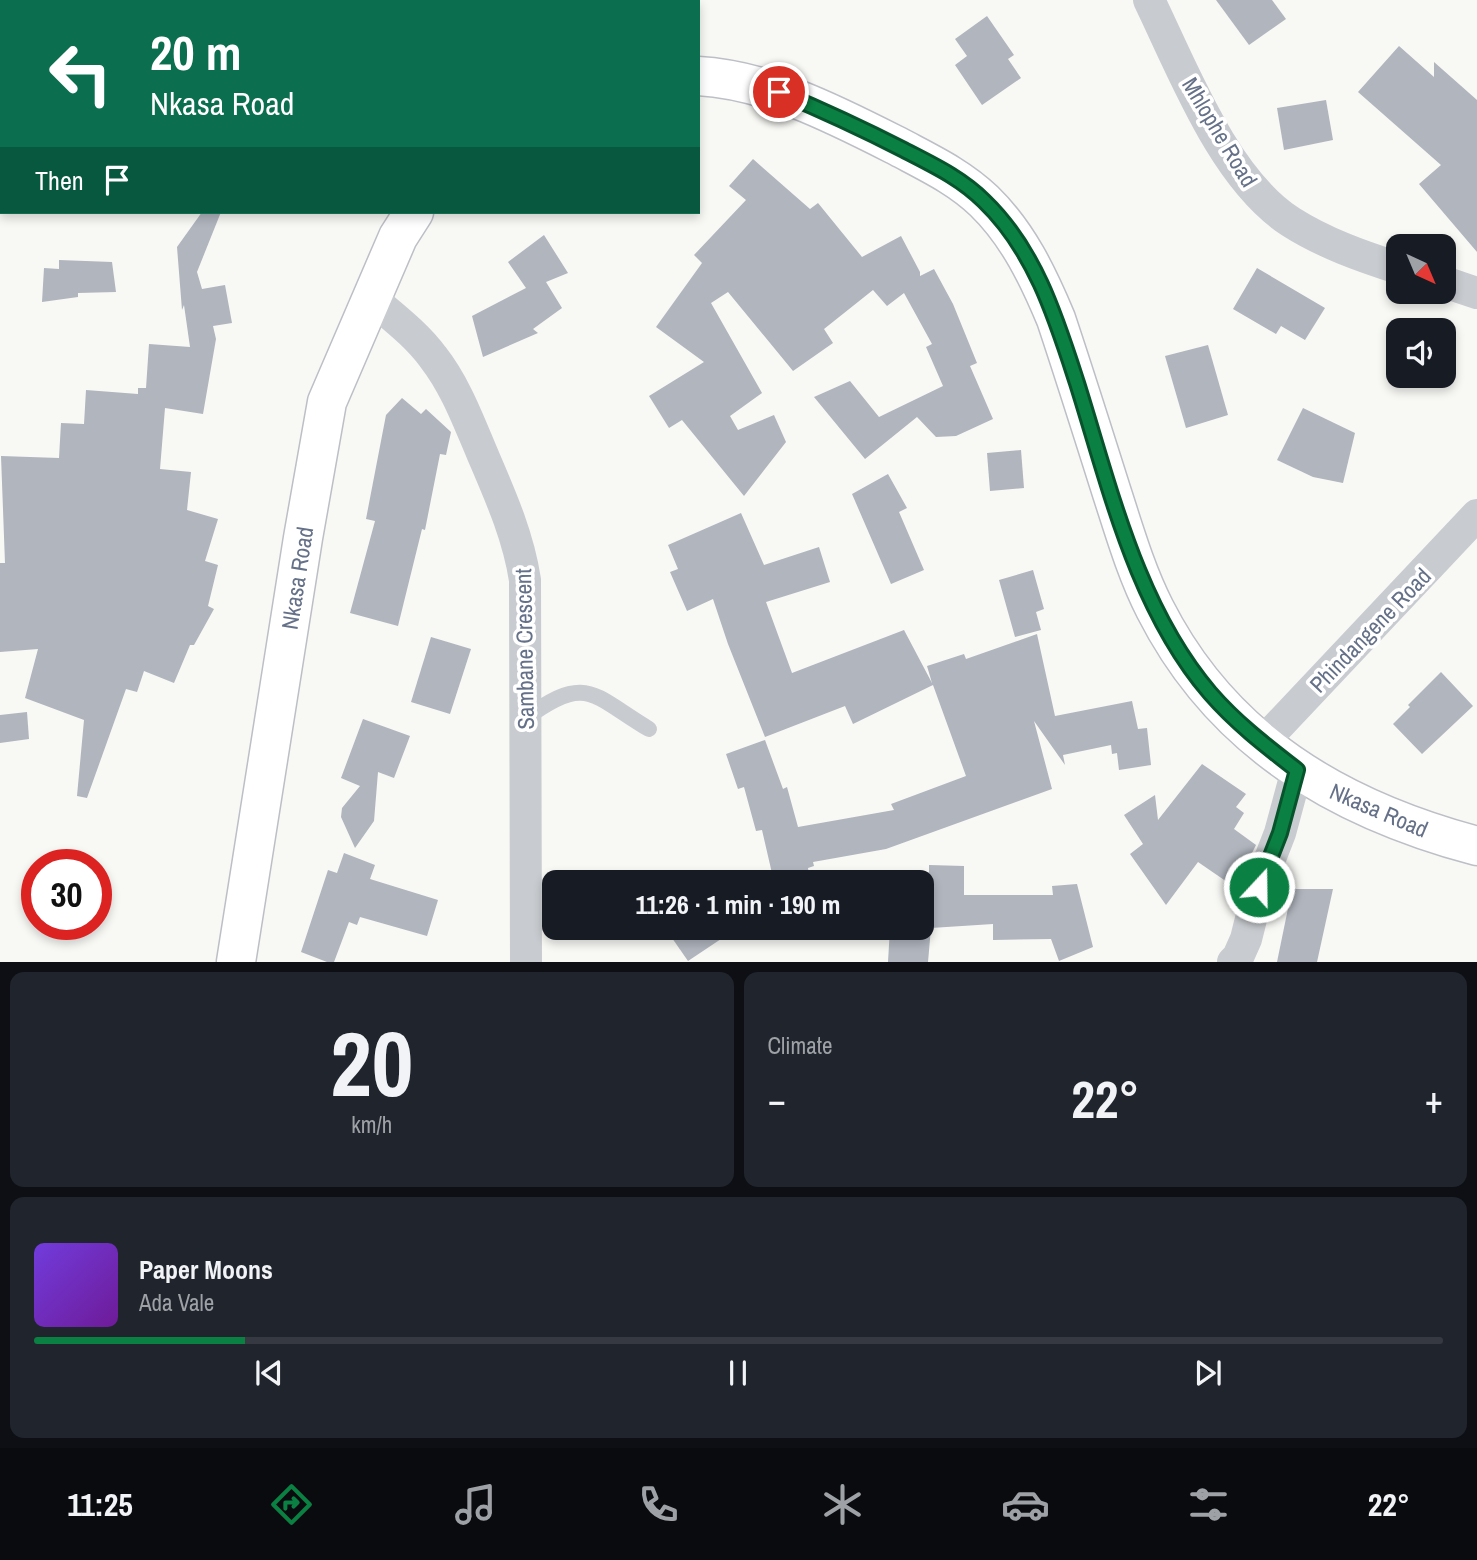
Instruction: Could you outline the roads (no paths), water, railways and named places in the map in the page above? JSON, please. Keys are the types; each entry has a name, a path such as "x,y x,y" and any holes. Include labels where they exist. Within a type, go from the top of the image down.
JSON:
{"street":[{"name":"Mhlophe Road","path":"1149,0 1205,116 1228,155 1258,196 1289,221 1325,241 1386,264"},
{"name":"Nkasa Road","path":"700,76 726,79 779,92 850,122 954,176 986,202 1007,226 1039,277 1056,319 1125,532 1155,608 1184,657 1209,692 1241,726 1262,743 1297,770 1335,793 1430,833 1477,846"},
{"name":"Nkasa Road","path":"236,961 318,444 327,402 398,237 413,214"},
{"path":"1456,286 1477,293"},
{"name":"Sambane Crescent","path":"371,298 411,331 444,373 467,418 512,524 522,555 525,580 526,961"},
{"name":"Phindangene Road","path":"1262,743 1477,515"},
{"path":"1233,961 1238,957 1246,939 1259,887 1280,833 1297,770"}],"lane":[{"path":"526,718 560,695 583,691 598,697 649,729"}]}
